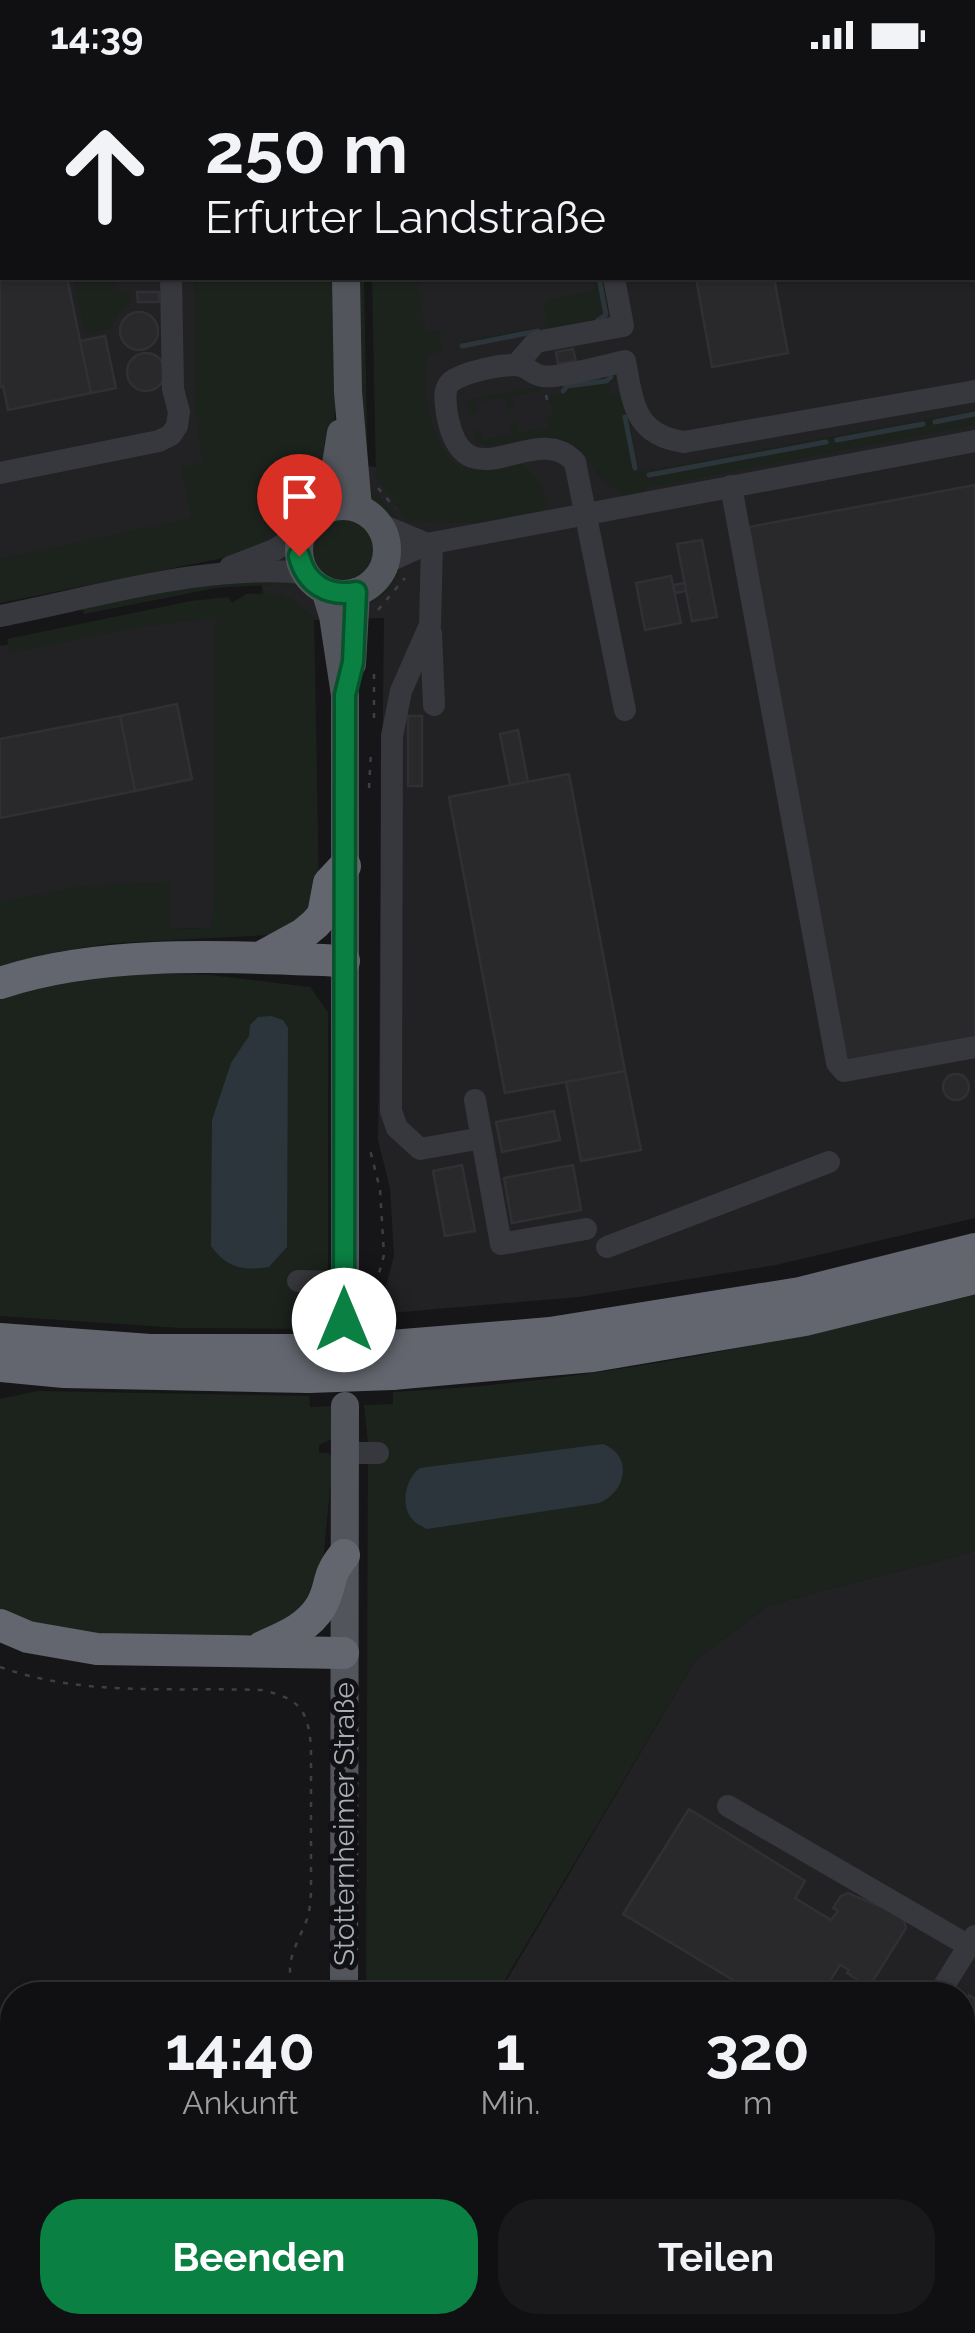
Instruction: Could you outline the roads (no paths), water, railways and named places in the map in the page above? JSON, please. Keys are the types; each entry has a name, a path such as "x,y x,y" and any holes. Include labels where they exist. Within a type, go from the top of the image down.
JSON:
{"highway":[{"path":"259,958 315,924 323,915 329,883 344,866"},
{"path":"0,983 38,970 86,962 259,958 344,961"},
{"path":"392,1360 800,1293 975,1249"},
{"path":"0,1392 64,1372 392,1360 530,1363 805,1320 975,1278"},
{"path":"2,1345 150,1350 308,1363"},
{"path":"2,1345 64,1372"},
{"path":"255,1650 292,1633 311,1618 320,1608 330,1572 344,1556"},
{"path":"0,1624 28,1637 96,1649 343,1653"}],"main road":[{"path":"345,695 365,602 379,576 396,568 368,516 348,392 346,280"},
{"path":"328,508 348,392"},
{"path":"356,1317 344,1282 345,695 333,616 299,556 301,534 317,514 328,508 368,516"},
{"path":"315,582 336,594 365,602"},
{"name":"Stotternheimer Straße","path":"344,1982 345,1406"}],"street":[{"path":"171,280 174,389 179,412"},
{"path":"0,474 159,441 171,435 178,426 184,389 181,280"},
{"path":"614,280 623,326 624,361 635,411 656,434 684,442 975,391"},
{"path":"517,364 536,342 623,326"},
{"path":"624,361 543,376 517,364 462,374 449,383 446,406 453,440 464,454 478,459 539,450 566,454 575,462 625,710"},
{"path":"396,568 430,543 975,441"},
{"path":"731,486 837,1062 844,1071 975,1047"},
{"path":"368,516 430,543"},
{"path":"203,576 274,550 301,534"},
{"path":"430,543 434,704"},
{"path":"0,616 203,576 282,571 315,582"},
{"path":"430,625 401,691 392,736 391,1111 396,1128 420,1149 482,1138"},
{"path":"475,1100 501,1244 586,1230"},
{"path":"607,1247 829,1162"},
{"path":"298,1281 344,1282"},
{"path":"344,1453 378,1453"},
{"path":"728,1806 972,1941 946,1982"}],"waterway":[{"path":"598,320 606,315 599,280"},
{"path":"462,346 538,331"},
{"path":"563,391 567,386 611,377"},
{"path":"935,422 975,414"},
{"path":"625,417 635,468"},
{"path":"837,440 923,424"},
{"path":"649,475 826,442"}]}
